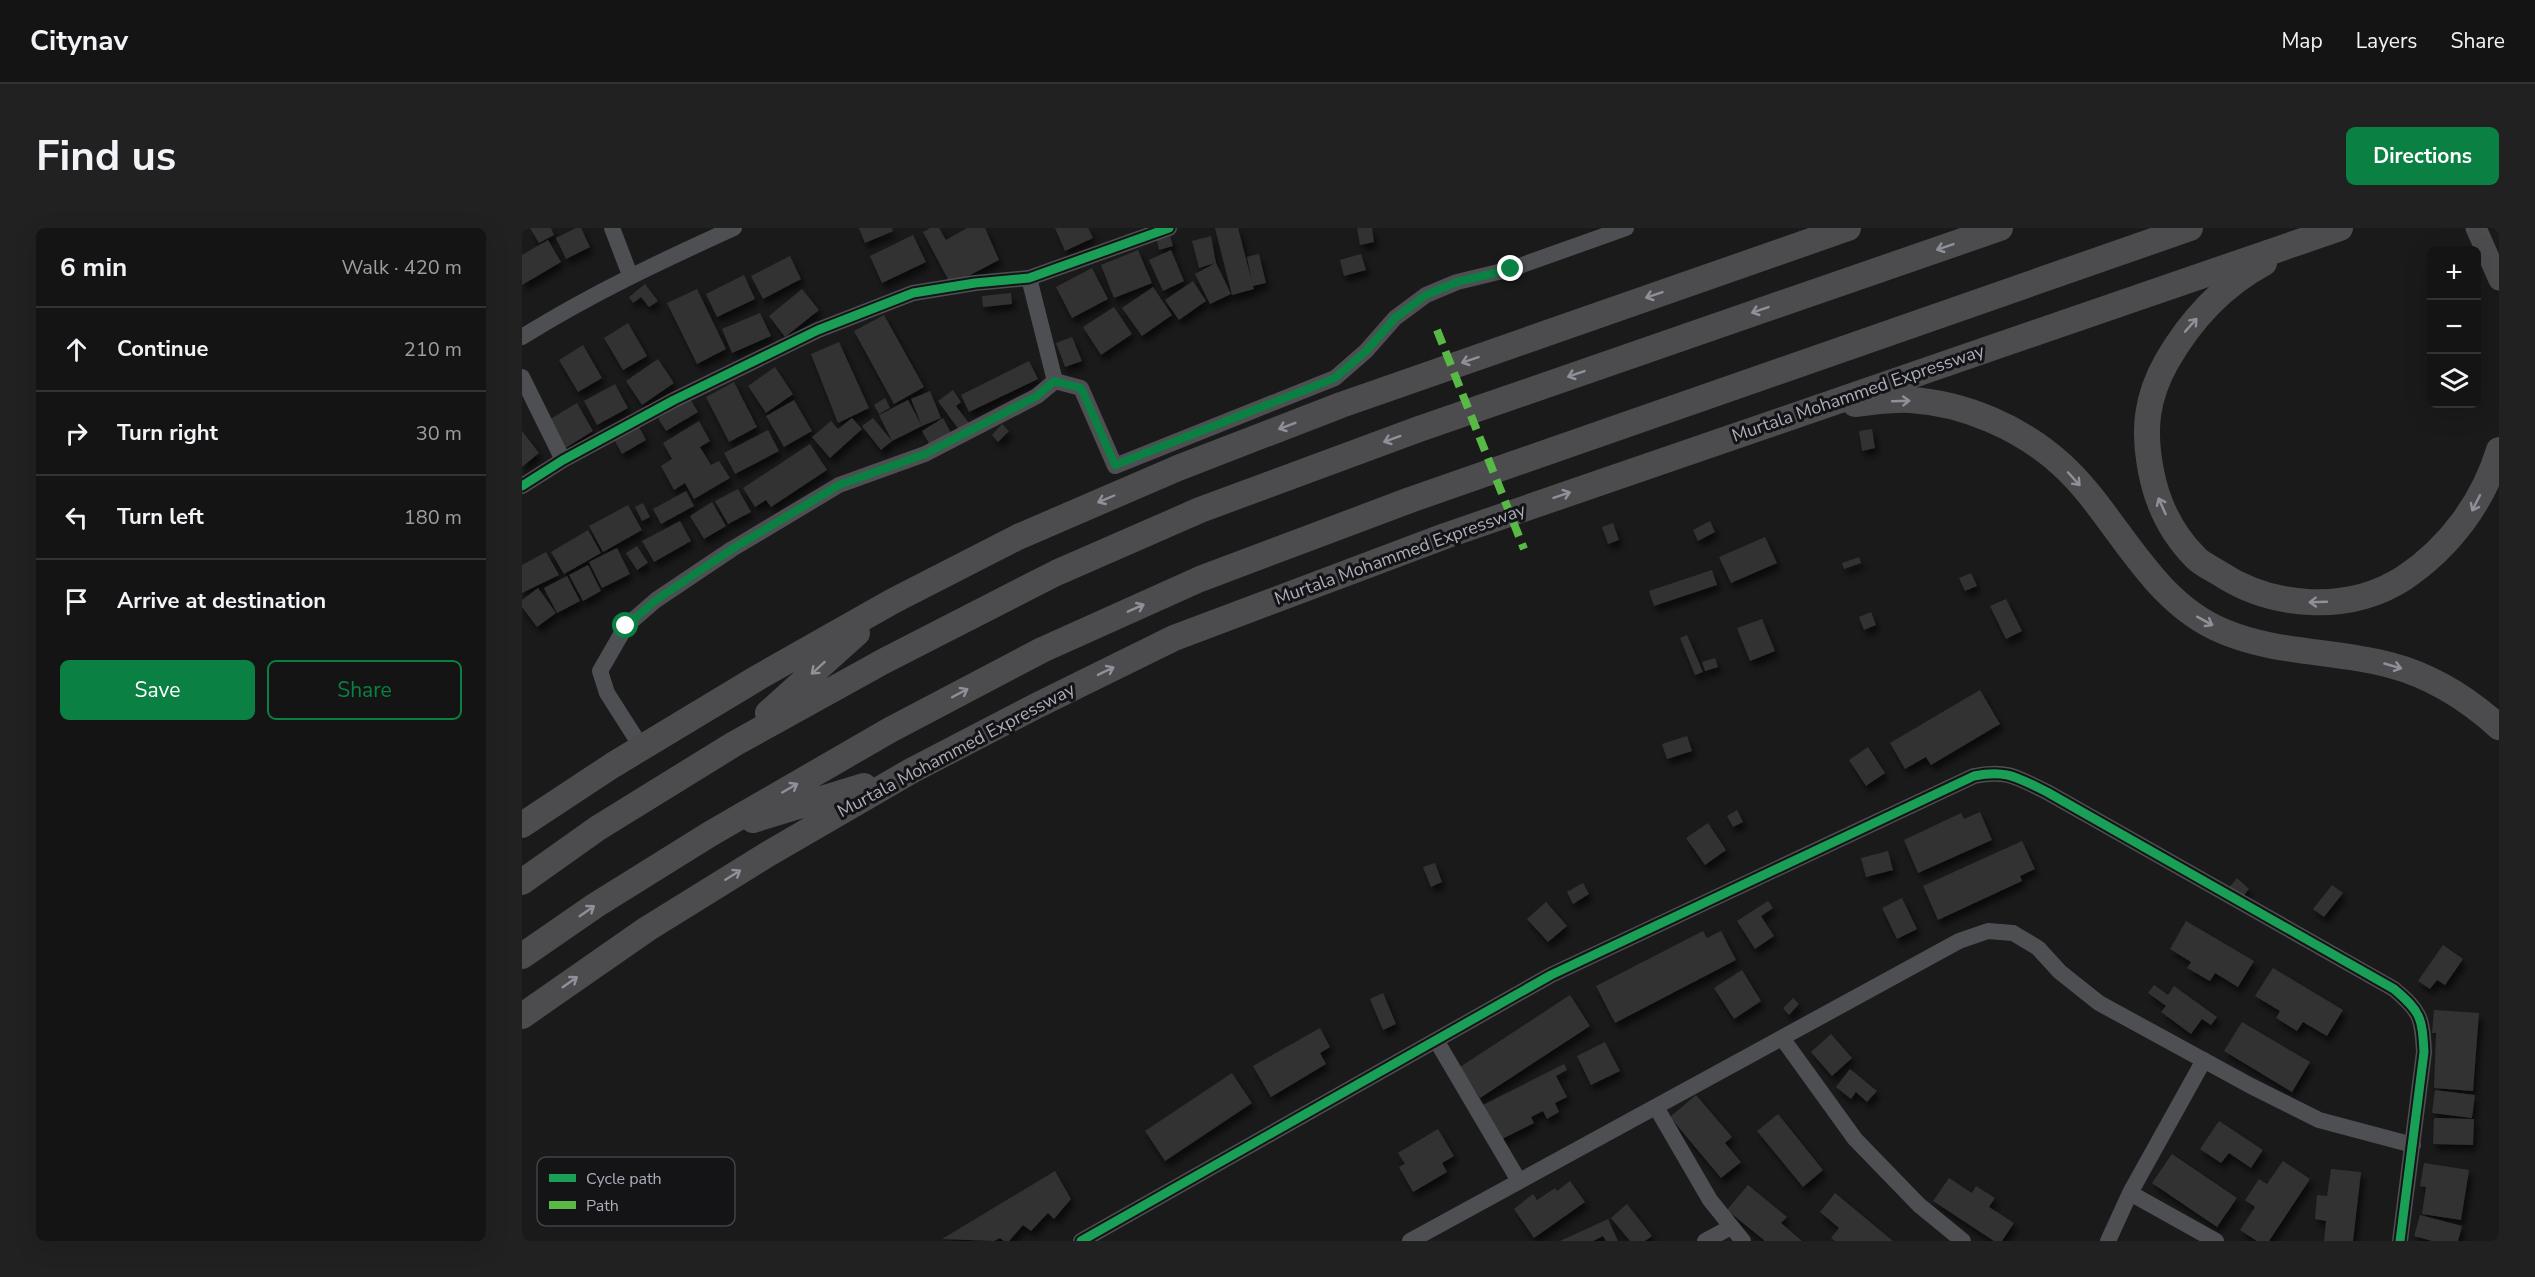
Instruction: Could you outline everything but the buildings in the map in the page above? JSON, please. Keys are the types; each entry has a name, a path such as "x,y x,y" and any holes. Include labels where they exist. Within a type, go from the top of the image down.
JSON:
{"highway":[{"path":"1686,283 1796,228"},
{"path":"522,825 759,677 892,601 1018,537 1178,468 1341,405 1848,228"},
{"path":"522,882 598,828 734,744 884,661 1046,578 1200,510 1419,429 2000,228"},
{"path":"522,956 596,904 710,834 890,730 1042,650 1200,579 1410,500 2190,228"},
{"name":"Murtala Mohammed Expressway","path":"522,1016 647,929 768,854 911,771 1174,638 1445,536 2340,228"},
{"path":"2310,238 2254,268 2212,301 2181,335 2161,372 2147,411 2146,448 2154,489 2170,526 2197,559 2232,582 2277,599 2318,603 2363,596 2403,579 2441,548 2470,514 2493,471 2499,450"},
{"path":"1782,419 1852,404 1909,400 1948,405 1988,418 2024,438 2061,464 2094,500 2150,576 2185,610 2224,632 2268,646 2389,664 2430,679 2475,704 2499,727"},
{"path":"734,744 892,601"},
{"path":"710,834 911,771"}],"main road":[{"path":"2477,232 2499,280"}],"street":[{"path":"612,228 630,275"},
{"path":"522,337 572,306 630,275 734,228"},
{"path":"522,486 563,460 674,399 818,330 913,293 975,283 1029,278 1169,228"},
{"path":"1054,381 1081,388 1115,465 1335,378 1366,351 1395,318 1426,295 1457,282 1511,269 1626,228"},
{"path":"1029,278 1054,381"},
{"path":"522,378 563,460"},
{"path":"642,748 607,693 600,671 626,626 656,600 713,562 839,485 925,454 1037,396 1054,381"},
{"path":"1080,1241 1551,975 1974,776 1995,772 2017,778 2047,792 2394,989 2416,1008 2423,1026 2424,1053 2400,1241"},
{"path":"1410,1241 1959,941 1988,931 2013,933 2038,948 2060,972 2099,1003 2319,1120 2412,1145"},
{"path":"1782,1038 1855,1139 1919,1205 1963,1241"},
{"path":"1436,1040 1519,1181"},
{"path":"2108,1241 2130,1193 2204,1060"},
{"path":"1656,1107 1710,1200 1743,1241"},
{"path":"2130,1193 2216,1241"},
{"path":"1705,1241 1731,1227"}],"marked path":[{"path":"1437,330 1524,549"}],"cycle path":[{"path":"522,486 563,460 674,400 818,330 913,293 975,283 1029,278 1169,228"},
{"path":"1081,1241 1551,975 1974,776 1985,774 2012,776 2047,792 2394,989 2410,1004 2421,1023 2424,1052 2400,1241"}],"route":[{"path":"626,626 656,600 732,549 839,485 925,454 1037,396 1054,381 1081,388 1115,465 1335,378 1366,351 1395,318 1426,295 1457,282 1511,269"}]}
